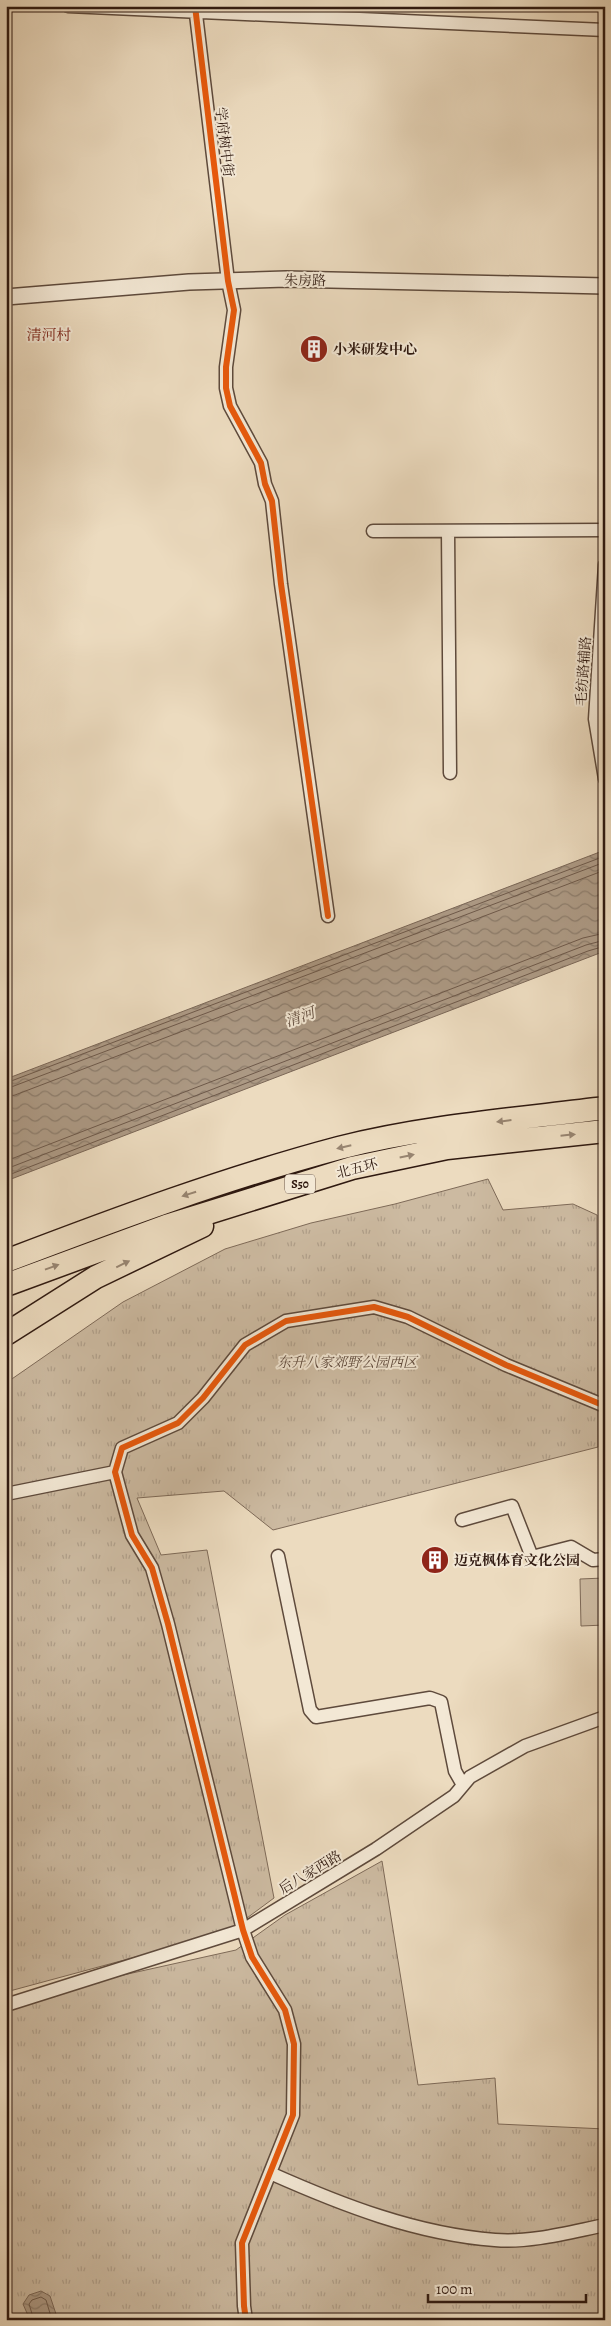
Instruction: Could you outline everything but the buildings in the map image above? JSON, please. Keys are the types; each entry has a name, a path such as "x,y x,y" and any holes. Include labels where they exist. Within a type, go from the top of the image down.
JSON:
{"highway":[{"name":"北五环","path":"6,1261 157,1204 340,1148 413,1133 605,1108"},
{"name":"北五环","path":"6,1285 166,1226 352,1168 447,1148 605,1131"},
{"path":"6,1334 96,1277 266,1195"}],"street":[{"path":"68,6 195,8 605,30"},
{"name":"学府树中街","path":"195,8 228,281 234,310 226,367 226,388 230,406 261,462 265,484 272,501 281,584 328,916"},
{"name":"朱房路","path":"6,297 228,281 286,279 605,286"},
{"path":"373,531 605,530"},
{"path":"448,531 450,772"},
{"name":"毛纺路辅路","path":"605,565 595,718 605,779"},
{"path":"246,2320 242,2243 293,2115 294,2044 285,2010 252,1957 243,1930 152,1568 132,1535 116,1472 122,1448 178,1423 203,1398 245,1345 286,1321 374,1307 408,1317 506,1365 605,1406"},
{"path":"6,1494 116,1472"},
{"path":"462,1520 512,1506 532,1557 572,1547 593,1560 605,1559"},
{"path":"278,1556 310,1710 316,1717 430,1698 441,1702 455,1771 464,1785"},
{"name":"后八家西路","path":"6,2005 243,1930 376,1849 454,1796 470,1777 525,1746 605,1717"},
{"path":"270,2174 336,2202 422,2229 496,2240 546,2237 605,2225"}],"green space":[{"name":"东升八家郊野公园西区","path":"488,1179 503,1210 573,1204 597,1215 598,1447 273,1530 224,1491 137,1498 161,1555 207,1550 274,1898 228,1932 6,1992 6,1383 123,1302 225,1249 311,1223 395,1204"},
{"path":"604,1578 605,1625 581,1626 580,1579"},
{"path":"382,1861 418,2085 495,2078 498,2124 605,2129 605,2320 6,2320 6,2001 236,1950 285,1915"}],"water":[{"name":"清河","path":"605,850 605,951 6,1181 6,1079"},
{"path":"41,2291 50,2296 58,2320 30,2320 23,2304 29,2295"}],"cycle path":[{"path":"195,6 228,281 234,310 226,367 226,388 230,406 261,463 265,484 272,501 281,584 328,916"},
{"path":"246,2320 242,2243 293,2115 294,2044 285,2010 252,1957 243,1930 168,1624 152,1568 132,1535 115,1472 122,1448 178,1423 203,1398 245,1345 286,1321 374,1307 408,1317 506,1365 605,1406"}],"place":[{"name":"小米研发中心","path":"314,349"},
{"name":"迈克枫体育文化公园","path":"435,1560"}],"district":[{"name":"清河村","path":"49,335"}]}
